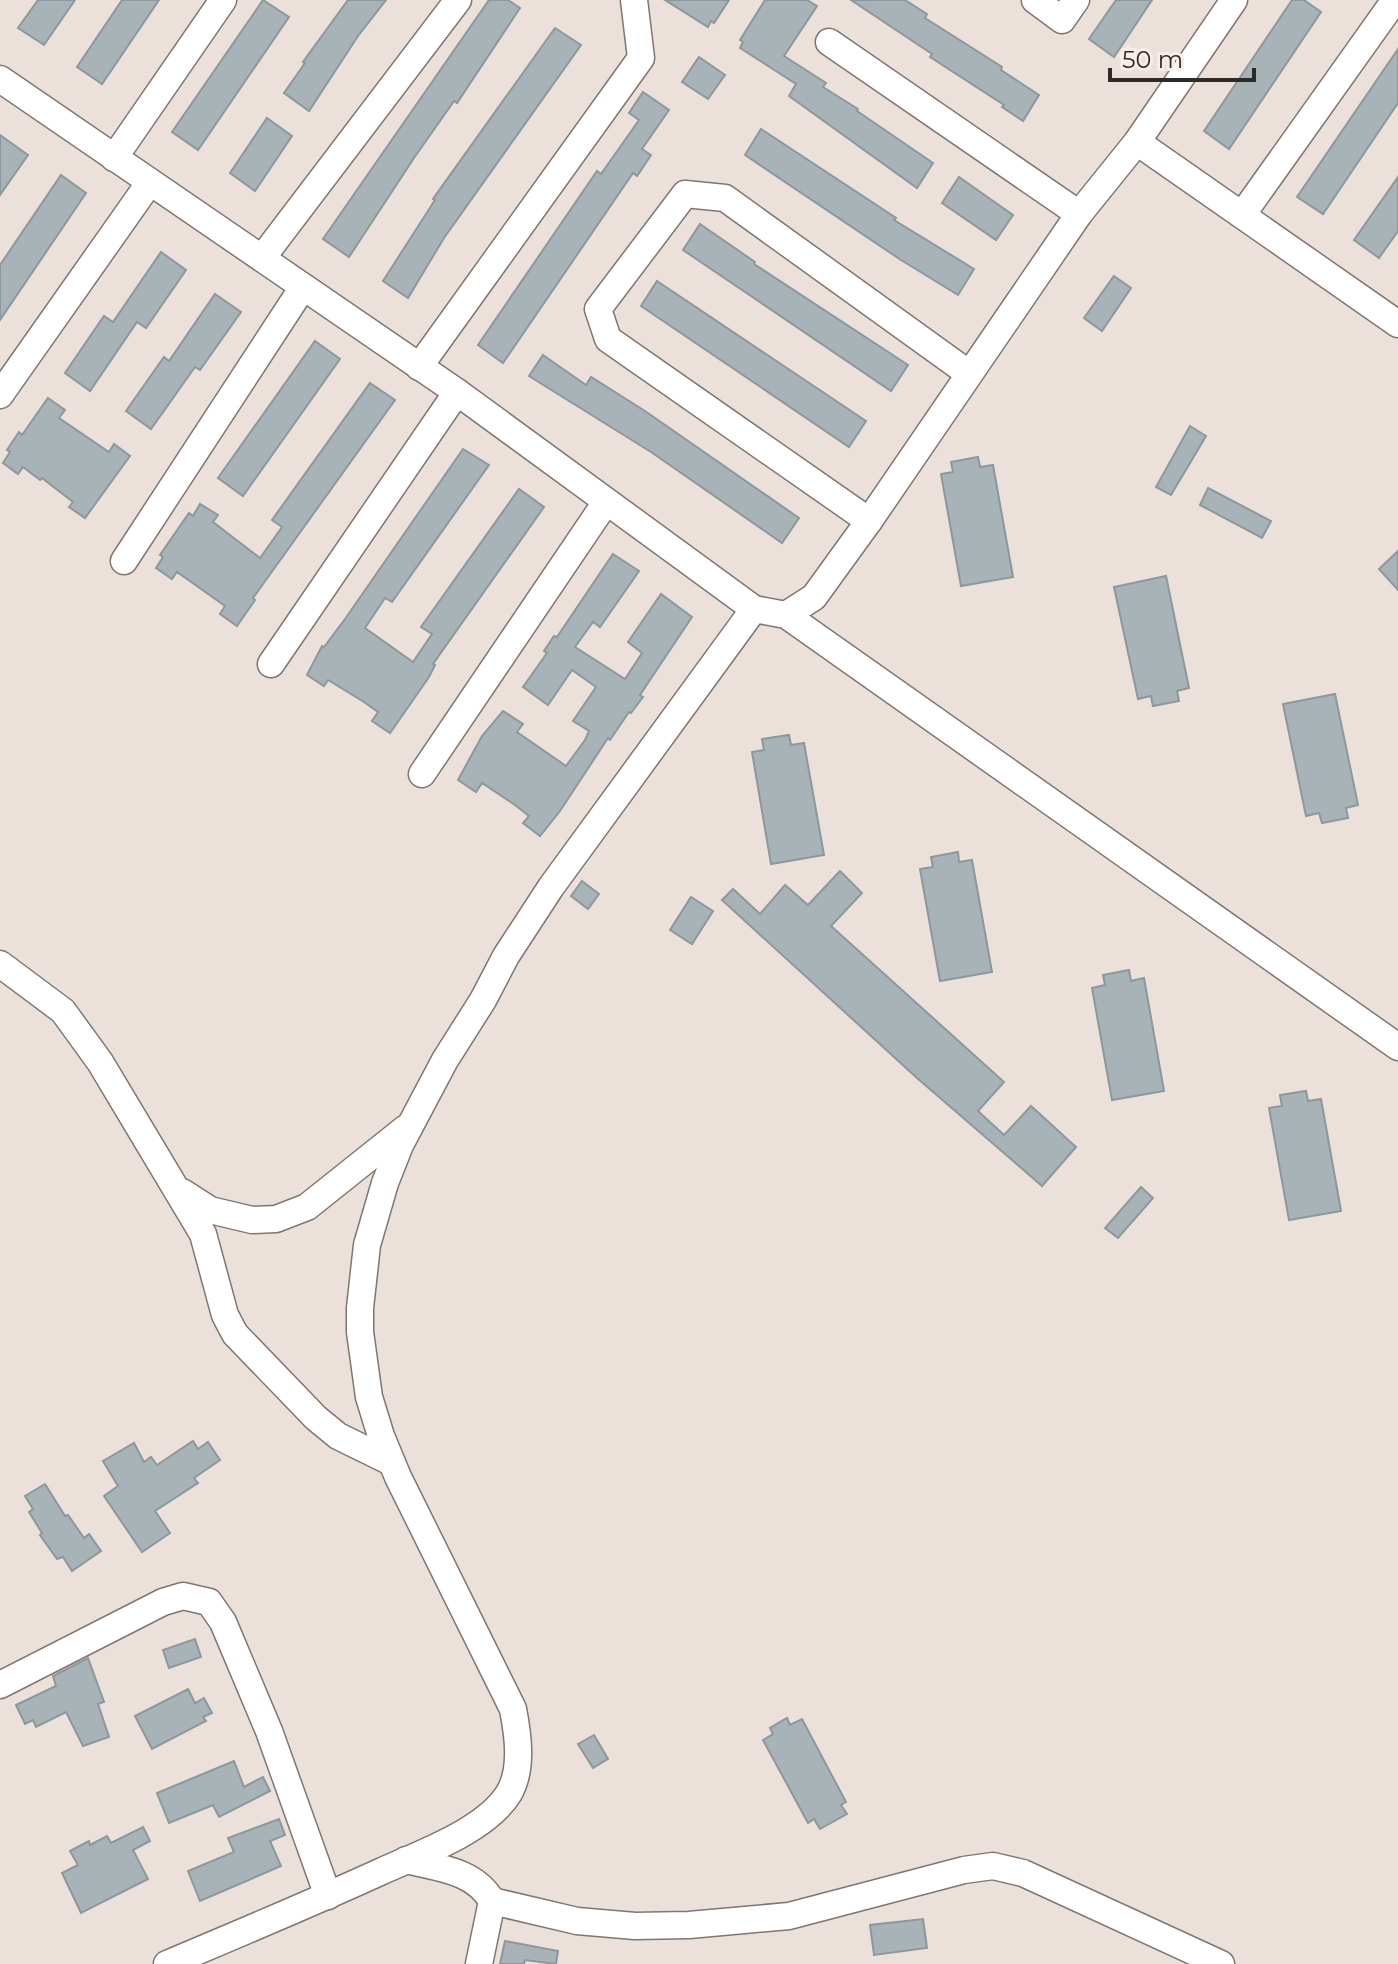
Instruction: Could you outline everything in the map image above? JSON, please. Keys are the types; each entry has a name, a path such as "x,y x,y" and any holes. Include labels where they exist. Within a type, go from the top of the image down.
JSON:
{"street":[{"path":"114,158 223,0"},
{"path":"262,258 458,0"},
{"path":"419,367 641,58 634,0"},
{"path":"1035,0 1062,20 1076,0"},
{"path":"786,615 814,597 1079,214 1137,142 1234,0"},
{"path":"1242,215 1395,0"},
{"path":"829,42 1079,214"},
{"path":"0,79 457,392 754,609 786,615 1398,1047"},
{"path":"1137,142 1398,324"},
{"path":"0,395 150,182"},
{"path":"869,521 608,339 598,309 685,194 725,198 968,373"},
{"path":"124,561 303,287"},
{"path":"271,664 457,392"},
{"path":"422,774 606,502"},
{"path":"167,1964 406,1860 482,1821 510,1792 518,1749 513,1709 391,1462 369,1397 360,1332 367,1245 385,1183 411,1124 506,956 551,887 754,609"},
{"path":"0,964 63,1011 85,1038 203,1234 225,1315 235,1334 316,1418 338,1436 391,1462"},
{"path":"175,1188 210,1210 252,1220 276,1219 307,1207 411,1124"},
{"path":"0,1685 163,1602 183,1596 209,1602 223,1622 269,1731 328,1896"},
{"path":"406,1860 466,1875 486,1891 492,1901 479,1964"},
{"path":"492,1901 577,1921 635,1926 689,1925 789,1916 964,1870 993,1866 1023,1873 1221,1964"}],"building":[{"path":"38,0 75,0 44,45 18,28"},
{"path":"122,0 159,0 102,84 77,67"},
{"path":"263,0 289,17 198,150 172,132"},
{"path":"348,0 386,0 358,36 309,111 284,93"},
{"path":"489,0 508,0 520,8 457,103 454,101 414,158 349,257 323,239"},
{"path":"665,0 729,0 708,27"},
{"path":"765,0 807,0 817,6 784,56 826,83 823,87 933,163 917,188 789,96 796,84 740,48 743,42 740,40"},
{"path":"851,0 905,0 927,14 925,18 1002,67 1001,70 1039,95 1023,121 1002,107 1004,105 930,57 932,54"},
{"path":"1116,0 1152,0 1114,57 1089,39"},
{"path":"1292,0 1304,0 1321,12 1229,149 1204,131"},
{"path":"555,28 581,45 444,238 408,298 383,281 433,199"},
{"path":"1398,49 1398,103 1323,214 1297,197"},
{"path":"699,57 725,75 708,99 682,82"},
{"path":"643,92 669,110 642,149 651,155 637,176 633,173 503,363 478,345 597,171 601,174 639,120 629,113"},
{"path":"267,118 292,136 255,191 230,173"},
{"path":"761,129 896,218 894,220 974,269 958,295 745,155"},
{"path":"0,135 28,155 0,195"},
{"path":"61,175 86,193 0,320 0,265"},
{"path":"959,177 1013,215 996,240 942,203"},
{"path":"1398,177 1398,231 1379,258 1354,240"},
{"path":"700,224 754,264 908,365 891,391 683,250"},
{"path":"161,252 186,270 146,328 137,322 90,391 65,373 104,316 113,322"},
{"path":"1114,276 1131,288 1102,331 1084,318"},
{"path":"657,281 866,421 849,447 641,306"},
{"path":"215,294 241,312 200,370 195,367 151,429 126,411 164,357 169,361"},
{"path":"315,341 340,359 243,496 218,478"},
{"path":"543,355 586,385 591,377 645,411 799,518 782,543 651,452 529,376"},
{"path":"370,383 395,400 253,598 255,600 237,626 220,614 225,606 177,572 172,579 156,568 163,557 160,555 189,513 193,516 200,504 218,515 213,522 260,558 282,527 272,520"},
{"path":"48,398 65,410 59,418 109,452 114,444 130,456 85,518 69,507 73,502 42,478 40,480 23,467 18,474 3,463 10,452 7,450 19,432 22,435"},
{"path":"1190,426 1206,436 1171,495 1156,487"},
{"path":"463,449 489,465 392,602 385,598 365,628 413,662 432,634 421,627 519,489 544,507 433,664 429,677 390,733 372,721 378,712 364,702 328,680 324,686 307,675 322,646 345,619"},
{"path":"978,457 980,467 993,465 1013,577 961,586 941,474 953,472 951,462"},
{"path":"1208,488 1271,521 1262,538 1200,505"},
{"path":"1398,551 1398,590 1379,569"},
{"path":"613,554 639,571 600,627 593,622 575,647 625,679 642,653 628,642 661,594 692,617 640,695 643,697 610,740 608,738 540,836 523,823 529,816 515,805 482,783 476,792 458,780 482,736 503,711 523,724 517,732 566,766 585,740 589,731 573,721 596,687 572,670 548,705 523,687 547,653 544,651 554,636 557,637"},
{"path":"1166,576 1189,688 1177,691 1179,701 1153,706 1151,696 1138,699 1114,587"},
{"path":"1335,694 1358,805 1346,808 1348,818 1322,823 1319,813 1306,816 1283,704"},
{"path":"789,735 791,745 804,743 824,855 771,864 752,752 764,750 762,739"},
{"path":"958,852 959,862 972,860 992,972 940,981 920,869 933,867 931,857"},
{"path":"840,871 862,893 831,926 1004,1082 978,1111 1004,1135 1031,1106 1076,1147 1042,1186 917,1078 722,900 733,889 760,914 785,885 808,905"},
{"path":"582,881 599,894 588,909 571,896"},
{"path":"691,897 713,911 692,944 670,930"},
{"path":"1129,970 1131,981 1144,978 1164,1091 1112,1100 1092,988 1105,985 1103,975"},
{"path":"1306,1091 1308,1101 1321,1099 1341,1211 1289,1220 1269,1108 1282,1106 1280,1095"},
{"path":"1141,1187 1153,1198 1118,1238 1105,1228"},
{"path":"193,1441 198,1449 208,1442 220,1460 194,1478 198,1483 155,1511 170,1533 142,1552 104,1496 118,1486 103,1461 134,1443 144,1462 151,1457 157,1465"},
{"path":"45,1484 65,1516 68,1515 84,1538 89,1534 101,1551 72,1571 63,1557 57,1559 29,1512 33,1509 25,1496"},
{"path":"195,1639 201,1657 169,1668 163,1650"},
{"path":"88,1658 104,1702 98,1704 109,1737 83,1746 66,1712 36,1727 33,1720 25,1724 16,1705 56,1686 53,1676"},
{"path":"188,1689 195,1703 204,1698 212,1713 203,1717 206,1721 152,1749 135,1716"},
{"path":"787,1718 790,1725 802,1719 846,1802 841,1805 847,1814 820,1829 814,1819 808,1823 763,1740 773,1734 770,1728"},
{"path":"594,1735 608,1759 593,1768 578,1744"},
{"path":"234,1761 244,1787 263,1777 270,1791 219,1817 213,1805 169,1823 157,1793"},
{"path":"279,1819 285,1835 270,1841 281,1866 200,1901 188,1871 234,1852 228,1838"},
{"path":"143,1827 150,1841 133,1850 148,1879 81,1913 62,1873 78,1865 70,1851 107,1836 111,1843"},
{"path":"923,1919 927,1948 874,1955 870,1925"},
{"path":"505,1941 558,1951 556,1964 525,1960 524,1964 500,1964"}]}
